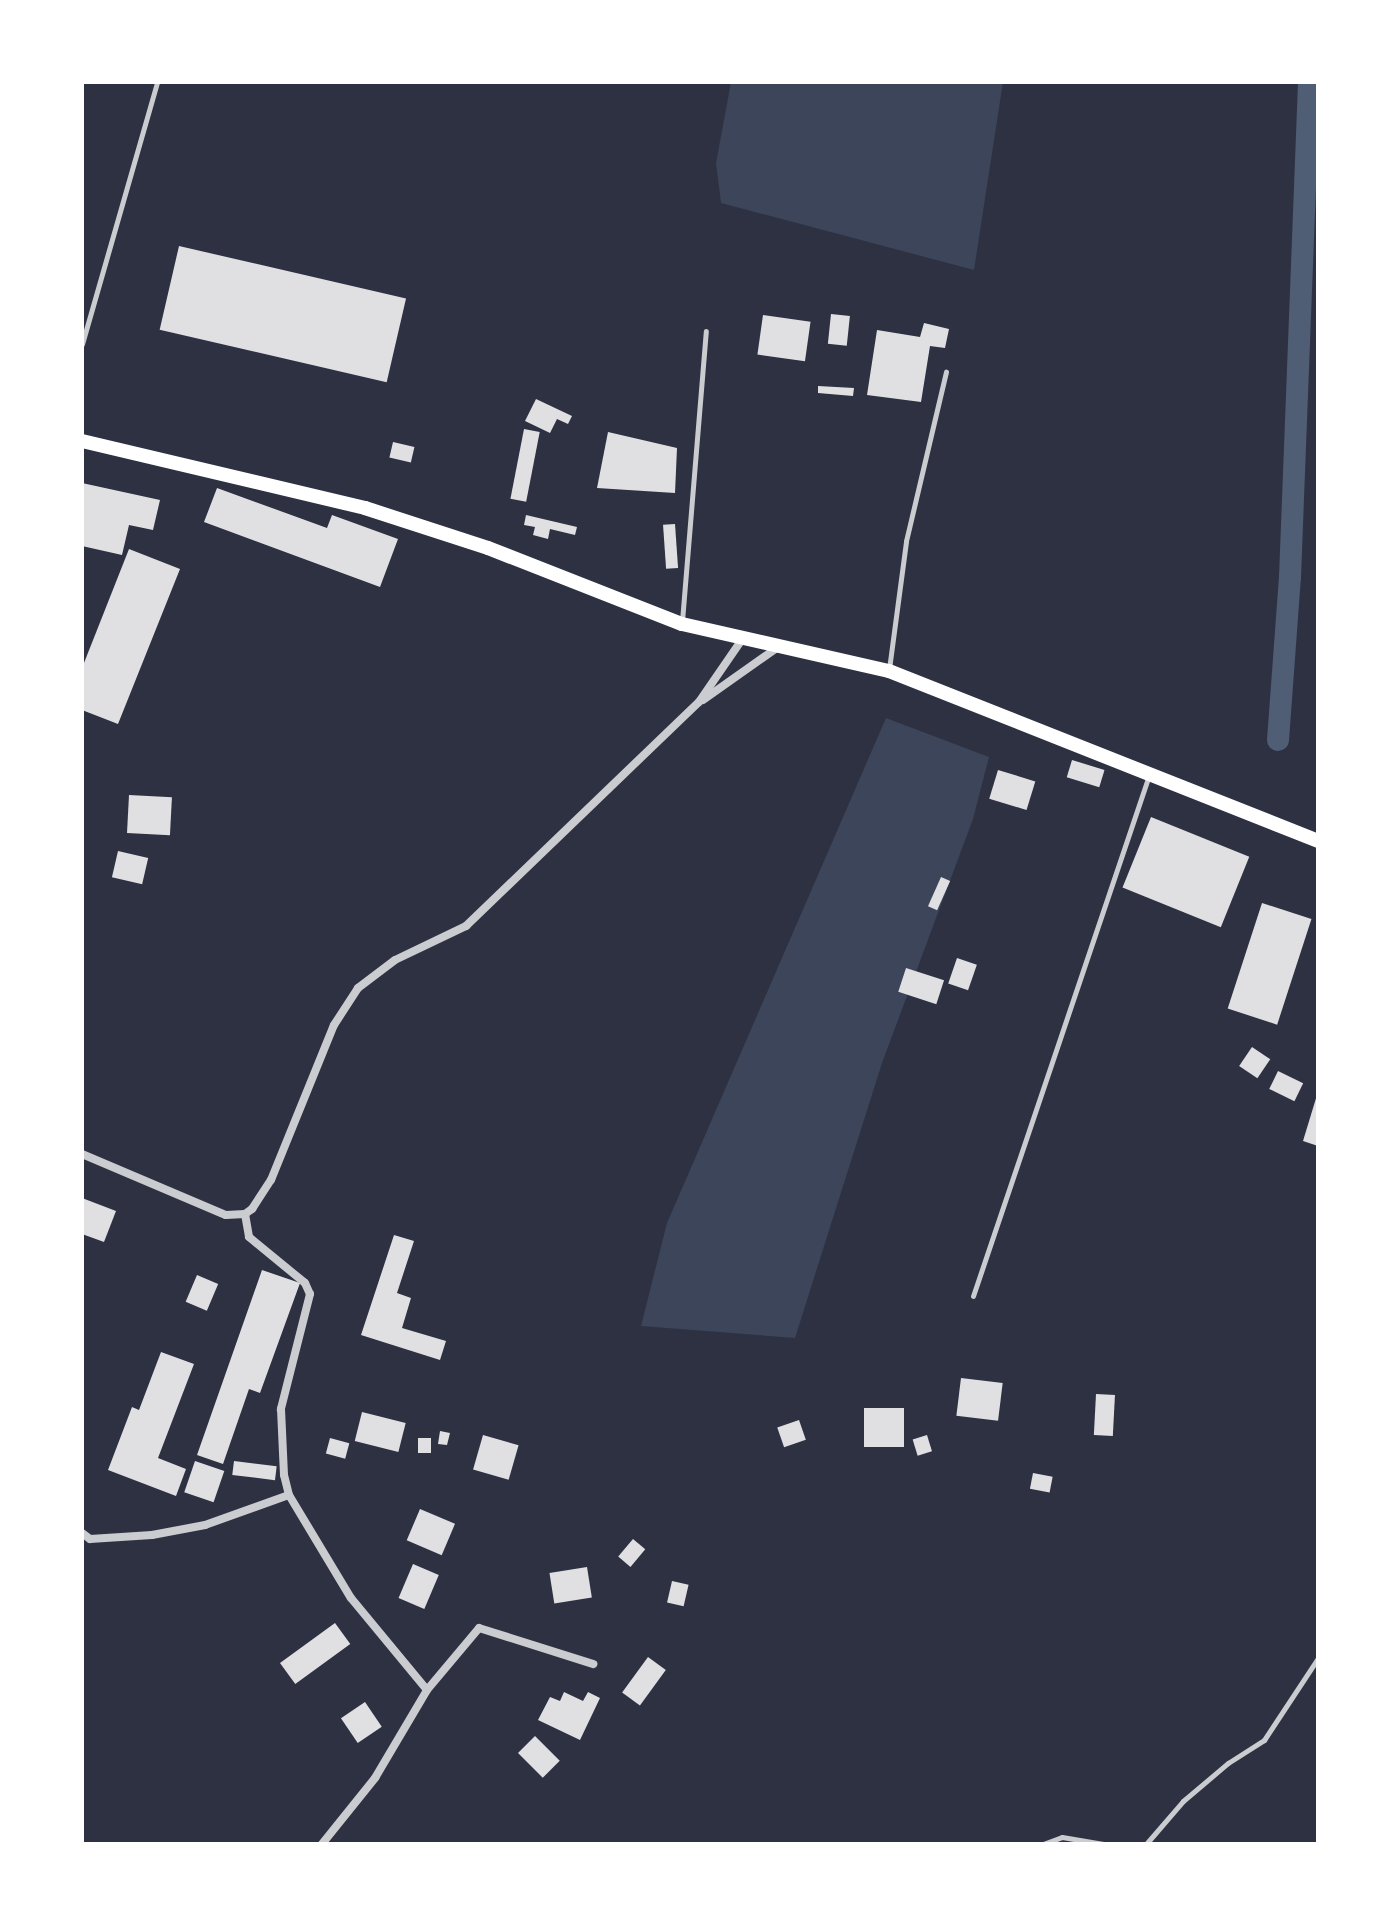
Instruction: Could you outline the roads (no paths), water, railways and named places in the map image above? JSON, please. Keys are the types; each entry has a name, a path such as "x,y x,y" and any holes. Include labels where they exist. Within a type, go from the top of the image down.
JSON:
{"main road":[{"path":"82,441 365,508 441,531 682,624 889,671 1318,841"}],"street":[{"path":"699,702 743,638"},
{"path":"82,1154 226,1215 245,1214 260,1200 271,1180 334,1025 358,988 395,960 466,926 699,702 778,647"},
{"path":"245,1214 249,1237 305,1283 310,1294 281,1409 284,1475 289,1495 351,1598 427,1690"},
{"path":"85,1537 152,1535 205,1525 289,1495"},
{"path":"322,1844 375,1778 427,1690 479,1628 593,1664"}],"lane":[{"path":"82,344 157,82"},
{"path":"682,624 706,331"},
{"path":"889,671 906,541 946,372"},
{"path":"973,1296 1150,773"},
{"path":"1146,1844 1183,1801 1228,1763 1264,1740 1318,1658"},
{"path":"1043,1844 1062,1837 1103,1844"}],"waterway":[{"path":"1278,740 1290,577 1309,82"}]}
